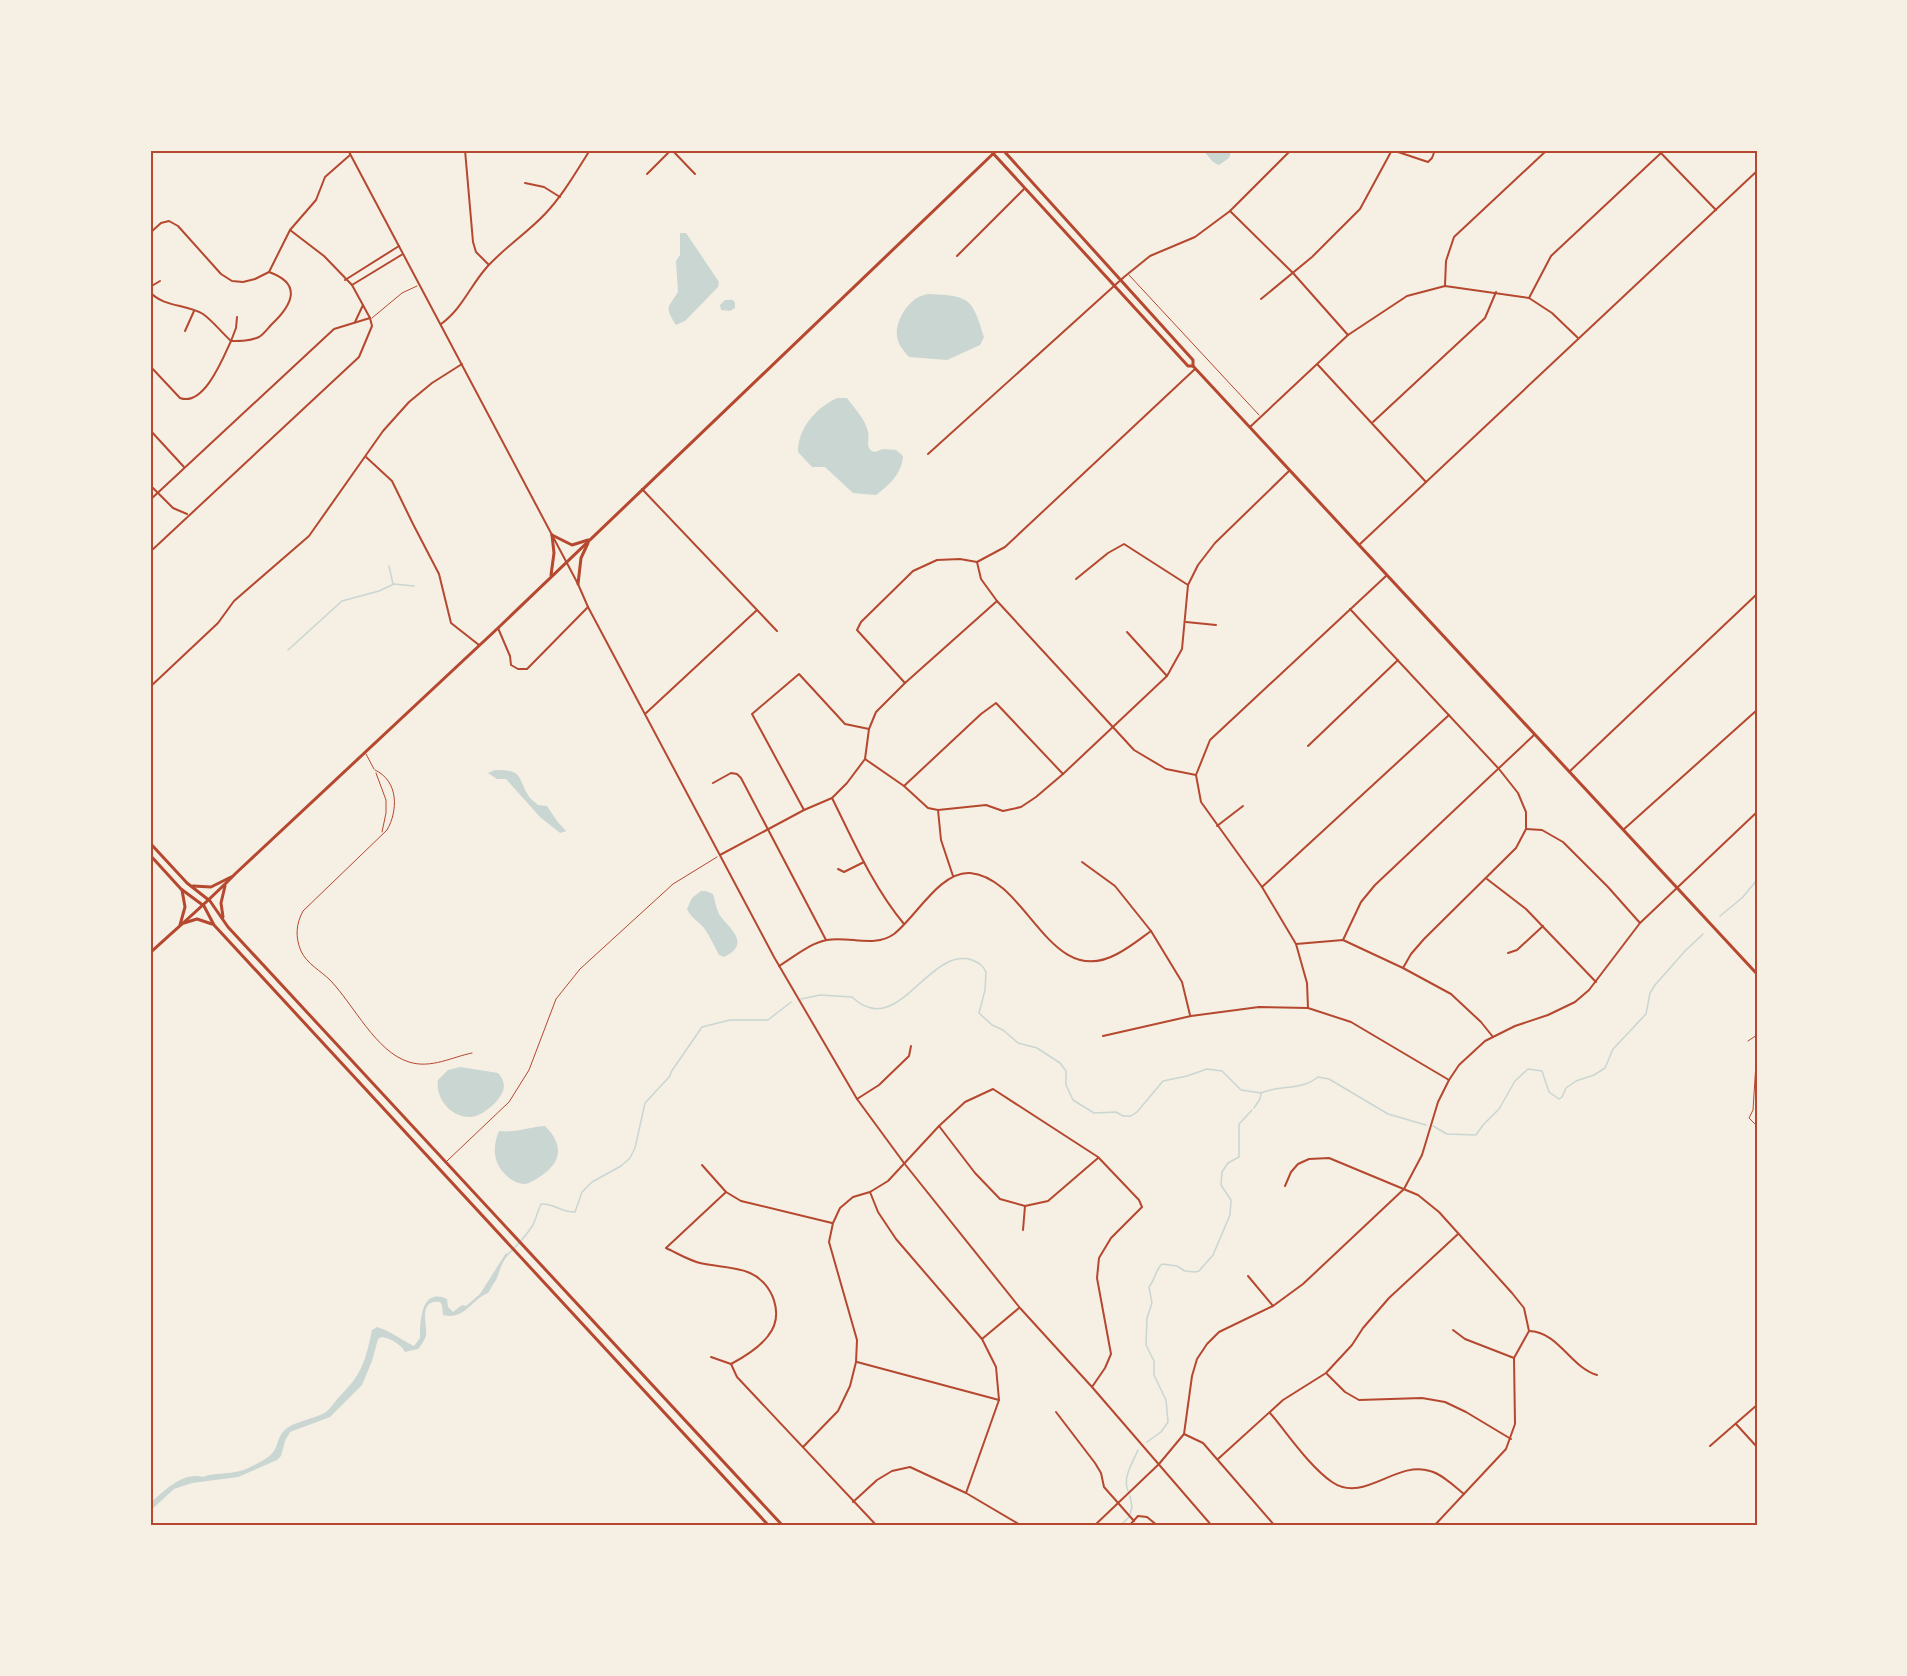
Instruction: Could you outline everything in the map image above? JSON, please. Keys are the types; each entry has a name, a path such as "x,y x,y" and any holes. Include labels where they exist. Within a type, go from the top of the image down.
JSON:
{"main road":[{"path":"150,953 210,901 235,874 498,628 991,152 997,150"},
{"path":"1003,150 1193,360 1194,368"},
{"path":"991,152 1757,974"},
{"path":"552,535 572,545 590,539"},
{"path":"550,577 554,553 552,535"},
{"path":"578,584 581,558 590,539"},
{"path":"150,843 187,883 210,901 228,927 783,1526"},
{"path":"150,855 181,889 204,906 214,925 769,1526"},
{"path":"187,883 197,887 211,887 235,874"},
{"path":"228,927 223,918 221,903 225,885 235,874"},
{"path":"180,926 185,907 181,889"},
{"path":"180,926 197,920 214,925"}],"street":[{"path":"348,150 719,856 779,966 857,1099 904,1163 1020,1308 1092,1387 1212,1526"},
{"path":"465,150 473,242 476,252 489,265"},
{"path":"441,324 460,307 476,280 489,265 560,197 590,150"},
{"path":"647,174 672,150 695,174"},
{"path":"928,454 1128,274 1150,256 1195,237 1230,211 1291,150"},
{"path":"1261,299 1293,273 1360,209 1392,150 1428,162 1435,150"},
{"path":"1444,286 1446,261 1454,237 1547,150"},
{"path":"1528,298 1551,256 1659,151 1716,210"},
{"path":"269,272 290,230 312,208 325,177 350,154"},
{"path":"1358,546 1757,171"},
{"path":"525,183 544,187 560,197"},
{"path":"957,256 1025,188"},
{"path":"1230,211 1293,273 1348,335"},
{"path":"150,233 161,223 169,221 178,226 221,274 232,281 243,282 269,272 282,277 290,287 291,299 287,310 261,336 248,341 231,341 203,314 164,302 150,292"},
{"path":"150,552 359,357 372,326 363,305 352,285 324,256 290,230"},
{"path":"345,280 399,246"},
{"path":"352,285 403,254"},
{"path":"150,287 160,281"},
{"path":"1249,428 1348,335 1407,296 1444,286 1528,298 1552,313 1578,338"},
{"path":"1373,422 1485,318 1496,292"},
{"path":"355,322 363,305"},
{"path":"185,331 194,311"},
{"path":"150,366 180,398 187,401 194,399 207,386 231,341 237,317"},
{"path":"150,500 334,329 370,318"},
{"path":"150,687 218,623 234,601 309,536 383,431 409,402 432,383 462,364"},
{"path":"1318,365 1426,482"},
{"path":"905,682 858,630 861,622 913,571 937,560 960,559 977,562 1005,547 1194,368"},
{"path":"150,430 184,467"},
{"path":"366,457 392,481 439,574 451,623 479,645"},
{"path":"865,759 904,786 928,808 938,810 986,806 1003,811 1020,807 1036,797 1167,676 1182,649 1188,585 1198,565 1215,543 1289,471"},
{"path":"150,485 173,508 188,515"},
{"path":"642,489 777,631"},
{"path":"1076,579 1108,553 1124,544 1188,585"},
{"path":"977,562 981,579 997,601 1134,750 1166,769 1196,775"},
{"path":"1308,1008 1307,983 1296,944 1262,887 1201,802 1196,775 1210,740 1386,576"},
{"path":"1569,772 1757,594"},
{"path":"719,856 804,810 832,798 865,759 869,729 876,712 905,682 997,601"},
{"path":"498,628 510,656 511,665 518,669 526,669 535,663 588,607"},
{"path":"1350,609 1499,769 1518,793 1526,812 1526,829 1516,848 1424,939 1403,968"},
{"path":"644,714 758,610"},
{"path":"1186,622 1216,625"},
{"path":"1127,633 1167,676"},
{"path":"1308,746 1398,660"},
{"path":"804,810 752,714 799,674 845,724 869,729"},
{"path":"904,786 981,714 996,703 1063,774"},
{"path":"1623,830 1757,710"},
{"path":"1262,887 1449,715"},
{"path":"1343,940 1361,902 1375,885 1534,735"},
{"path":"714,783 731,773 737,774 769,829 826,940"},
{"path":"832,798 864,862 893,912 904,924"},
{"path":"1217,826 1243,806"},
{"path":"938,810 941,840 953,876"},
{"path":"1095,1526 1159,1464 1184,1434 1192,1376 1197,1359 1207,1344 1219,1332 1273,1305 1303,1284 1404,1189 1422,1155 1431,1119 1449,1080 1472,1053 1493,1037 1575,1002 1596,982 1640,923 1757,812"},
{"path":"1526,829 1542,830 1563,842 1640,923"},
{"path":"838,869 844,872 864,862"},
{"path":"1082,862 1115,886 1151,931 1182,982 1191,1016"},
{"path":"779,966 826,940 849,939 868,942 893,935 938,889 953,876 963,873 976,874 994,882 1011,896 1055,946 1073,959 1094,962 1116,955 1151,931"},
{"path":"1486,878 1526,909 1596,982"},
{"path":"1508,953 1517,950 1543,926"},
{"path":"1296,944 1343,940 1403,968 1451,994 1481,1022 1493,1037"},
{"path":"1103,1036 1191,1016 1259,1007 1308,1008 1351,1022 1449,1080"},
{"path":"857,1099 879,1085 909,1056 911,1046"},
{"path":"803,1447 838,1411 850,1386 856,1362 857,1340 829,1242 833,1223 840,1208 853,1197 870,1192 888,1181 939,1126 965,1102 993,1089 1098,1158 1139,1200 1142,1208 1111,1238 1099,1258 1097,1278 1111,1354 1092,1387"},
{"path":"939,1126 975,1173 1000,1199 1025,1206 1048,1201 1098,1158"},
{"path":"1285,1186 1291,1172 1298,1164 1310,1159 1329,1158 1404,1189 1429,1203 1524,1308 1529,1330 1514,1358 1515,1424 1511,1439 1493,1465 1434,1526"},
{"path":"702,1166 726,1192 741,1201 833,1223"},
{"path":"726,1192 666,1248 698,1263 751,1273 770,1288 776,1305 774,1323 769,1335 746,1356 731,1364"},
{"path":"870,1192 878,1212 896,1239 982,1339 996,1367 999,1400 966,1493"},
{"path":"1023,1230 1025,1206"},
{"path":"1218,1459 1283,1400 1326,1373 1352,1346 1389,1298 1458,1234"},
{"path":"1248,1276 1273,1305"},
{"path":"982,1339 1020,1308"},
{"path":"1454,1330 1465,1339 1514,1358"},
{"path":"1529,1330 1539,1331 1585,1371 1597,1375"},
{"path":"711,1357 731,1364 737,1377 876,1526"},
{"path":"856,1362 999,1400"},
{"path":"1326,1373 1345,1392 1359,1400 1422,1398 1445,1402 1511,1439"},
{"path":"1710,1446 1757,1405"},
{"path":"1056,1412 1095,1463 1101,1473 1104,1487 1134,1521"},
{"path":"1269,1412 1316,1467 1333,1483 1346,1488 1362,1486 1414,1468 1430,1471 1464,1494"},
{"path":"1736,1424 1757,1447"},
{"path":"1184,1434 1203,1443 1275,1526"},
{"path":"853,1502 877,1480 892,1471 910,1467 966,1493 1019,1525"},
{"path":"1129,1526 1138,1516 1147,1517 1158,1526"}],"lane":[{"path":"1128,274 1261,417"},
{"path":"370,318 402,293 419,285"},
{"path":"365,752 375,770 386,800 382,834"},
{"path":"375,770 385,777 391,788 395,800 394,816 387,830 303,911 297,934 302,952 309,962 330,980 373,1033 397,1057 422,1065 472,1053"},
{"path":"446,1162 509,1102 516,1092 529,1070 556,999 580,969 673,884 719,856"},
{"path":"1748,1041 1757,1035"},
{"path":"1757,1047 1753,1110 1749,1118 1757,1126"}],"shaded area":[{"path":"1203,150 1230,150 1231,152 1229,158 1219,165 1213,162"},
{"path":"680,233 686,233 719,282 718,287 685,321 676,325 669,307 678,292 676,261 680,255"},
{"path":"922,295 961,298 972,307 984,337 980,345 947,360 909,357 898,339 899,322 910,303"},
{"path":"725,300 733,300 735,308 730,311 721,310 720,305"},
{"path":"837,398 847,398 862,419 867,428 868,444 872,451 896,450 903,456 897,474 876,495 853,493 825,467 812,467 798,452 801,435 815,413"},
{"path":"495,770 510,771 518,775 530,798 538,805 547,806 566,831 560,833 540,817 506,779 497,779 488,773"},
{"path":"701,891 713,894 719,914 732,929 737,940 737,946 733,952 724,957 719,955 706,931 687,909 692,898"},
{"path":"460,1067 498,1073 503,1081 504,1087 499,1098 488,1109 476,1116 457,1114 446,1106 439,1094 438,1080 448,1070"},
{"path":"545,1126 555,1139 557,1158 548,1170 529,1183 522,1184 514,1181 499,1167 495,1156 495,1144 499,1131"},
{"path":"506,1253 508,1255 488,1293 462,1312 457,1315 443,1315 440,1302 428,1305 425,1314 426,1336 418,1349 405,1352 392,1340 382,1337 378,1339 362,1385 330,1417 290,1432 281,1456 277,1460 238,1477 192,1483 174,1489 150,1511 150,1503 181,1479 238,1471 267,1458 287,1428 326,1412 352,1382 364,1360 372,1330 377,1327 414,1346 420,1338 422,1315 427,1302 438,1297 447,1299 448,1307 453,1312 462,1305 466,1306 480,1294"}],"waterway":[{"path":"389,566 393,584"},
{"path":"288,650 342,601 379,591 394,584 414,586"},
{"path":"1720,916 1742,898 1757,880"},
{"path":"1433,1126 1447,1134 1476,1135 1499,1109 1515,1081 1528,1069 1542,1071 1549,1092 1559,1099 1566,1088 1576,1081 1594,1075 1605,1068 1613,1049 1646,1014 1650,993 1655,985 1703,934"},
{"path":"801,999 820,995 852,997 869,1007 884,1008 899,1001 941,966 956,959 972,960 980,964 986,972 985,990 979,1013 1018,1043 1037,1048 1060,1063 1066,1071 1066,1085 1073,1100 1094,1113 1116,1112 1123,1116 1131,1116 1163,1081 1207,1069 1222,1071 1241,1090 1261,1093 1297,1086 1318,1077 1329,1079 1388,1114 1426,1125"},
{"path":"507,1255 531,1228 541,1204 575,1212 582,1192 592,1182 621,1166 630,1158 635,1148 645,1103 670,1076 702,1027 730,1020 768,1020 791,1002"},
{"path":"1254,1108 1261,1093"},
{"path":"1147,1442 1161,1432 1168,1422 1166,1400 1154,1375 1154,1361 1146,1345 1147,1318 1152,1303 1149,1287 1162,1264 1195,1272 1199,1271 1213,1255 1230,1215 1231,1200 1221,1185 1222,1172 1228,1163 1239,1157 1239,1124 1252,1110"},
{"path":"1128,1491 1127,1475 1138,1450"},
{"path":"1130,1496 1132,1507 1130,1514"},
{"path":"1120,1526 1129,1517"}]}
